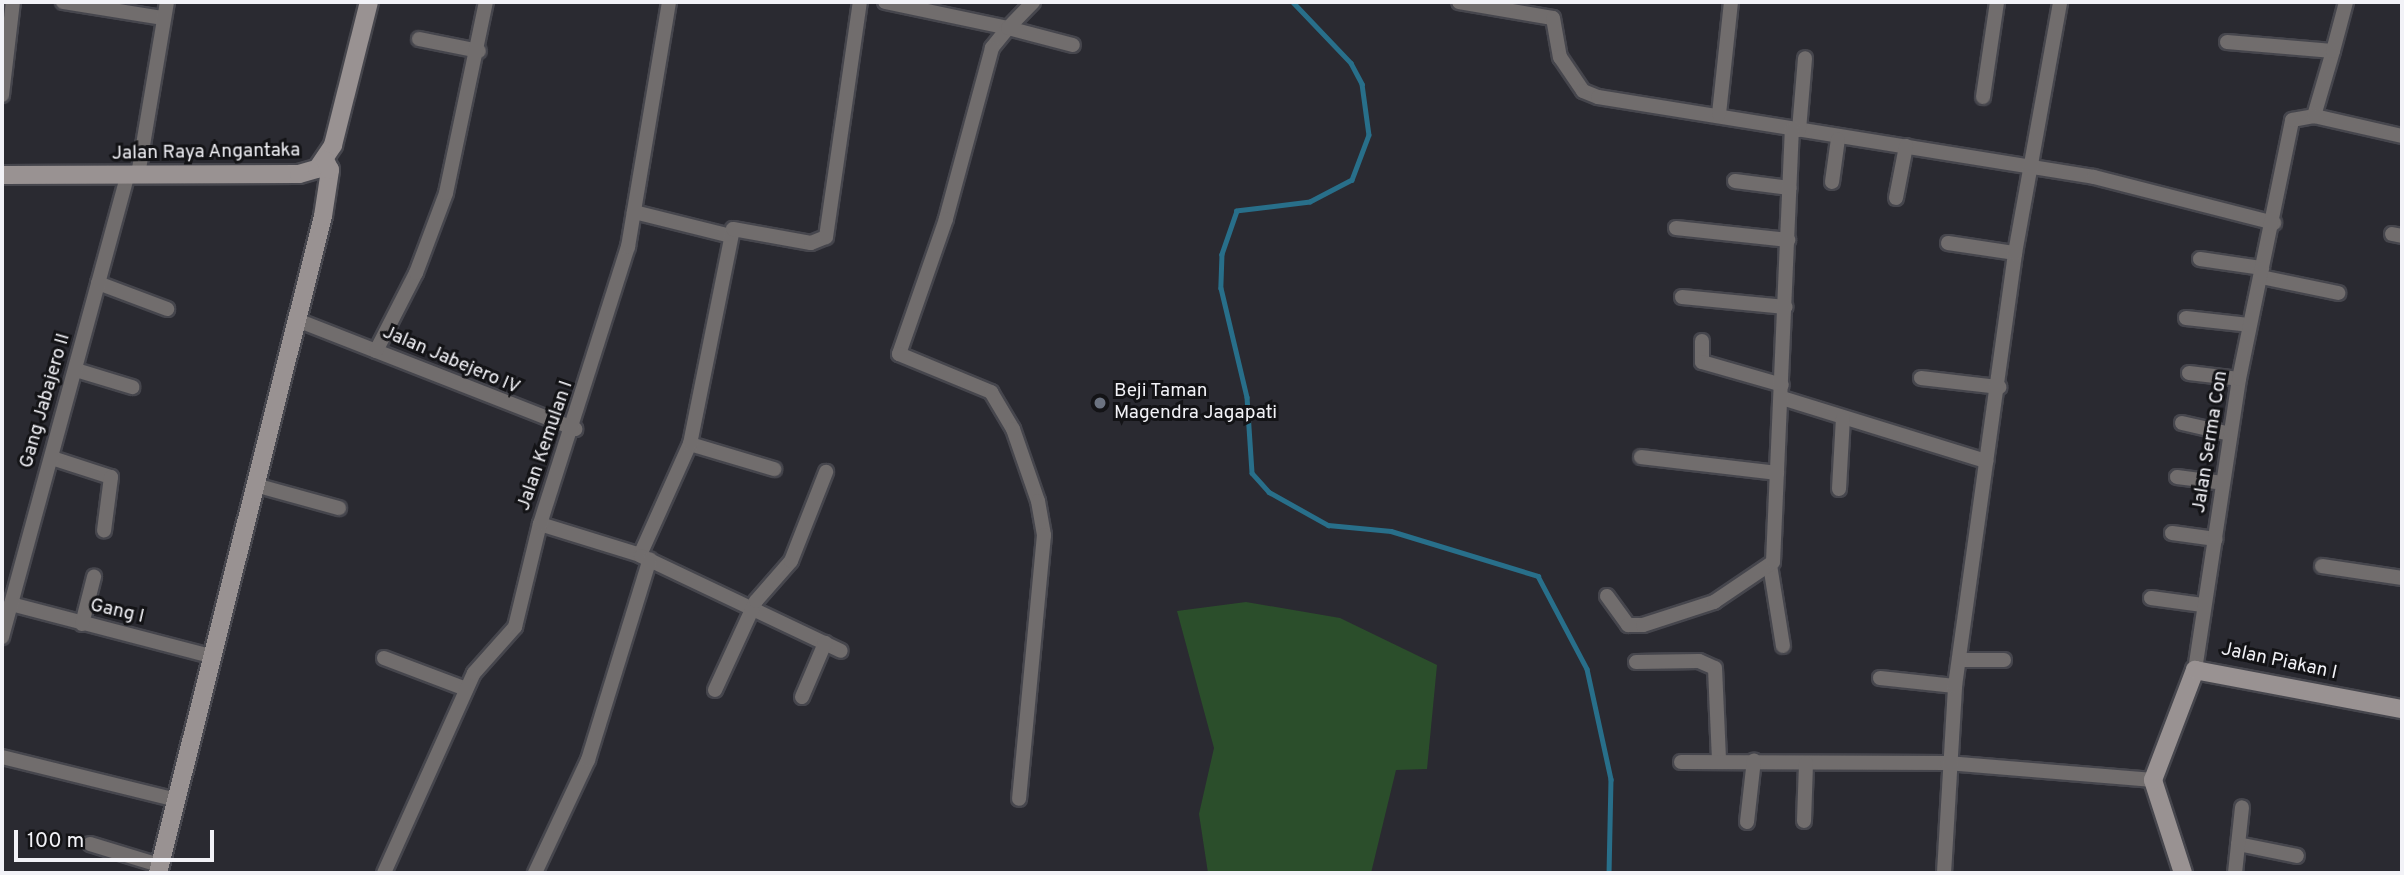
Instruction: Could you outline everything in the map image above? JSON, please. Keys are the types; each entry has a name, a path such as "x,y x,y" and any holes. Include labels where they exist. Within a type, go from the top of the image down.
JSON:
{"street":[{"path":"2,95 13,2"},
{"path":"63,2 163,18"},
{"name":"Gang Jabajero II","path":"2,637 98,283 133,175 167,2"},
{"name":"Jalan Raya Angantaka","path":"2,175 299,174 325,160 369,2"},
{"path":"376,351 437,220 479,51 486,2"},
{"name":"Jalan Kemulan I","path":"384,873 466,689 515,627 540,524 575,429 634,212 669,2"},
{"path":"535,873 588,760 645,557 690,444 731,236 738,225 811,243 826,237 860,2"},
{"path":"885,2 1073,45"},
{"path":"1019,799 1044,535 1038,501 1013,429 991,392 899,354 946,219 992,48 1034,2"},
{"path":"1459,2 1553,18 1560,57 1587,93 1719,114 1838,139 1906,146 2105,179 2274,223"},
{"path":"1719,114 1731,2"},
{"path":"1983,97 1997,2"},
{"path":"1944,873 1947,763 1955,686 1999,387 2015,253 2060,2"},
{"path":"2346,2 2314,116 2402,136"},
{"path":"419,39 479,51"},
{"path":"2227,41 2333,51"},
{"path":"1783,646 1769,565 1782,392 1790,188 1805,58"},
{"name":"Jalan Serma Con","path":"2195,670 2239,379 2274,223 2292,120 2314,116"},
{"path":"1832,182 1838,139"},
{"path":"1896,198 1906,146"},
{"path":"90,844 158,869 305,322 327,195 325,160"},
{"path":"1735,181 1790,188"},
{"path":"634,212 731,236"},
{"path":"1676,228 1788,240"},
{"path":"1948,243 2015,253"},
{"path":"2200,258 2338,293"},
{"path":"98,283 167,309"},
{"path":"1682,297 1786,307"},
{"path":"2186,318 2249,325"},
{"name":"Jalan Jabejero IV","path":"305,322 575,429"},
{"path":"1702,341 1702,362 1843,418 1986,461"},
{"path":"76,370 132,387"},
{"path":"2189,373 2239,379"},
{"path":"1921,378 1999,387"},
{"path":"1839,489 1843,418"},
{"path":"2182,423 2231,434"},
{"path":"690,444 774,469"},
{"path":"1640,457 1777,473"},
{"path":"52,458 111,477 104,531"},
{"path":"715,690 752,611 791,561 825,472"},
{"path":"2177,477 2223,483"},
{"path":"260,486 339,508"},
{"path":"540,524 645,557 752,611 841,651"},
{"path":"2172,533 2216,539"},
{"path":"1607,596 1628,625 1655,621 1714,602 1769,565"},
{"path":"2322,566 2402,578"},
{"path":"82,624 94,577"},
{"path":"2151,598 2203,605"},
{"name":"Gang I","path":"11,604 214,657"},
{"path":"802,697 825,643"},
{"path":"383,658 466,689"},
{"path":"1959,660 2004,660"},
{"path":"1636,662 1699,661 1715,668 1719,761"},
{"name":"Jalan Piakan I","path":"2153,780 2195,670 2402,709"},
{"path":"1880,678 1955,686"},
{"path":"2,757 177,800"},
{"path":"1747,822 1754,760"},
{"path":"1681,762 1754,760 1806,763 1947,763 2153,780 2183,873"},
{"path":"1804,821 1806,763"},
{"path":"2235,873 2242,807"},
{"path":"2238,844 2297,856"}],"green space":[{"path":"1246,602 1340,618 1437,665 1427,769 1396,770 1371,873 1208,873 1199,814 1214,748 1177,611"}],"waterway":[{"path":"1293,2 1351,63 1362,84 1369,135 1352,180 1310,202 1237,211 1222,254 1221,288 1247,397 1252,473 1269,492 1328,525 1391,531 1538,576 1587,669 1611,779 1609,873"}],"place":[{"name":"Beji Taman Magendra Jagapati","path":"1100,403"}]}
